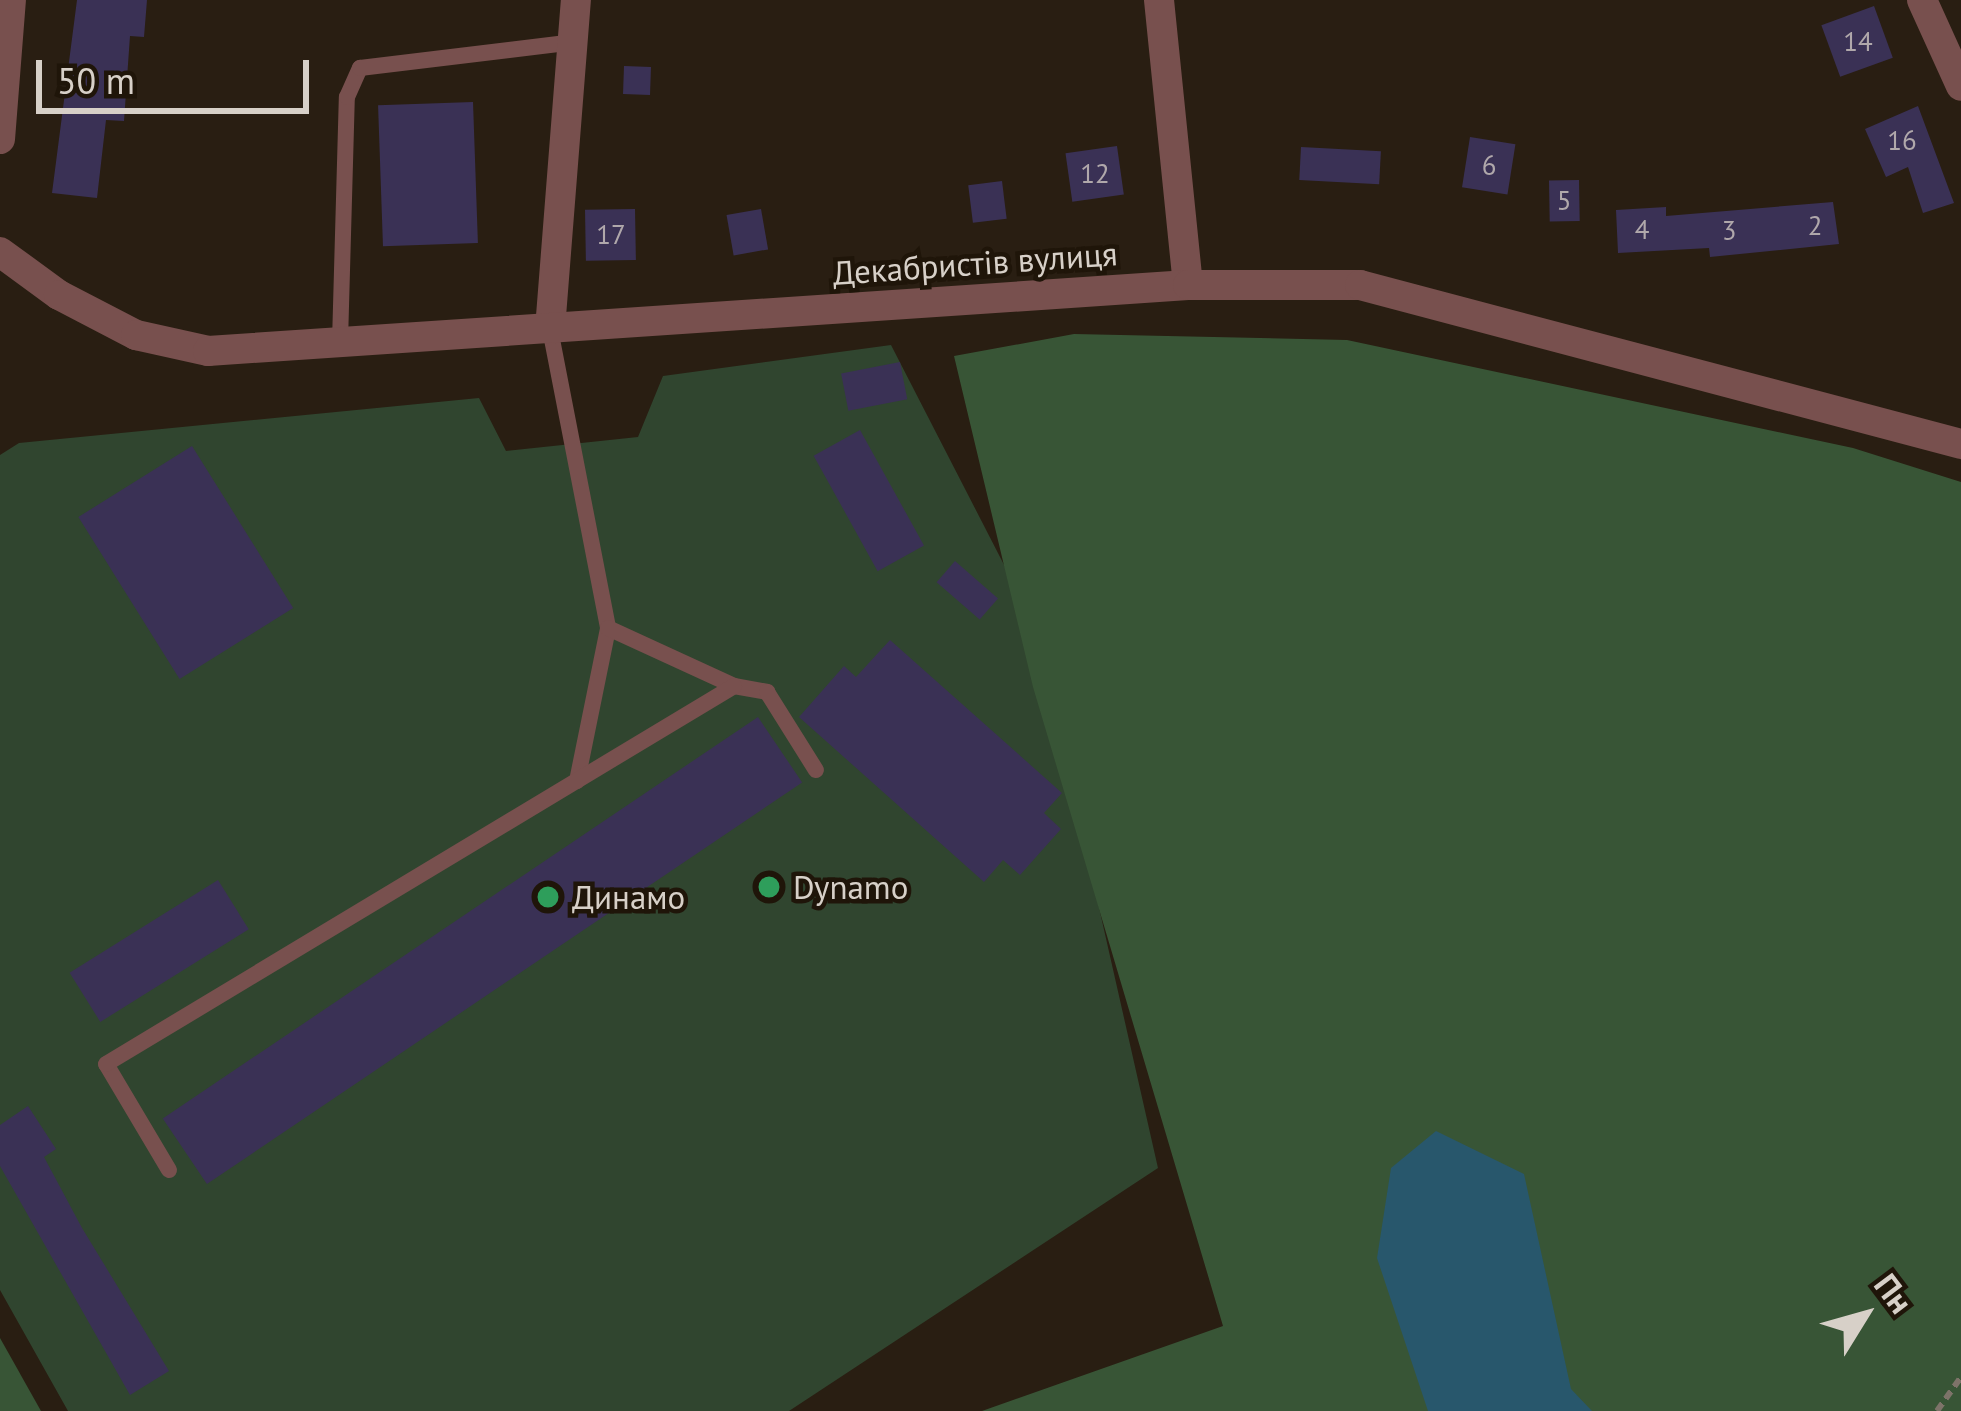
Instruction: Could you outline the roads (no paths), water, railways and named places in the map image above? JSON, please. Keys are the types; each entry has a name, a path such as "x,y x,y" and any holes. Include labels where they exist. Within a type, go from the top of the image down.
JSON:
{"street":[{"path":"0,139 10,0"},
{"path":"550,329 576,0"},
{"path":"1159,0 1187,285"},
{"path":"1922,0 1961,86"},
{"name":"Декабристів вулиця","path":"0,252 59,295 136,334 208,351 1187,285 1360,285 1961,444"}],"lane":[{"path":"340,342 347,97 360,68 574,42"},
{"path":"550,329 608,628 577,781"},
{"path":"608,628 734,686 767,692 816,770"},
{"path":"169,1169 106,1064 734,686"}],"water":[{"path":"1436,1131 1524,1174 1571,1389 1592,1411 1428,1411 1377,1258 1391,1168"}],"place":[{"name":"Dynamo","path":"769,887"},
{"name":"Динамо","path":"548,897"}]}
